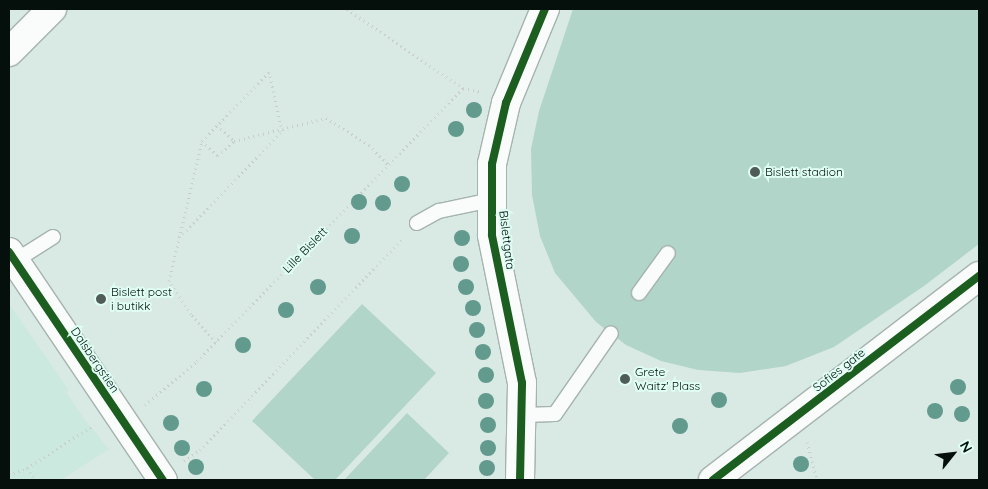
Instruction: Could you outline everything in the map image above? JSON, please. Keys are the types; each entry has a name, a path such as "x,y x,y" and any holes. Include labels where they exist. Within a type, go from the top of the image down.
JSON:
{"street":[{"path":"9,52 52,9"},
{"name":"Bislettgata","path":"520,480 523,414 517,351 492,235 492,164 506,103 545,9"},
{"name":"Dalsbergstien","path":"12,256 172,472"},
{"name":"Sofies gate","path":"713,480 979,276"}],"lane":[{"path":"417,223 439,211 491,200"},
{"path":"12,256 53,237"},
{"path":"639,293 668,253"},
{"path":"523,414 555,414 611,333"}],"path":[{"path":"347,9 463,88 488,93 506,103"},
{"path":"216,342 191,314 170,281 202,141 268,72 282,131"},
{"path":"202,141 218,156 234,141 282,131 326,118 369,145 388,165"},
{"path":"217,125 234,141"},
{"path":"182,234 282,131"},
{"path":"172,472 207,443 417,223"},
{"path":"9,475 27,468 96,424"},
{"path":"806,439 817,480"},
{"path":"27,468 35,480"}],"shaded area":[{"name":"Bislett stadion","path":"573,9 979,9 979,244 924,286 834,347 786,366 740,373 698,370 661,361 626,345 596,322 555,273 540,236 532,195 531,149 539,111"},
{"path":"9,304 69,390 66,392 85,420 109,449 61,480 9,480"},
{"path":"362,304 436,373 335,480 315,480 252,421"},
{"path":"407,413 449,453 424,480 344,480"}],"cycle path":[{"path":"520,480 522,383 492,235 492,164 506,103 545,9"},
{"path":"9,252 163,480"},
{"path":"713,480 979,276"}],"place":[{"name":"Bislett stadion","path":"755,172"},
{"name":"Bislett post i butikk","path":"101,299"},
{"name":"Grete Waitz' Plass","path":"625,379"}]}
